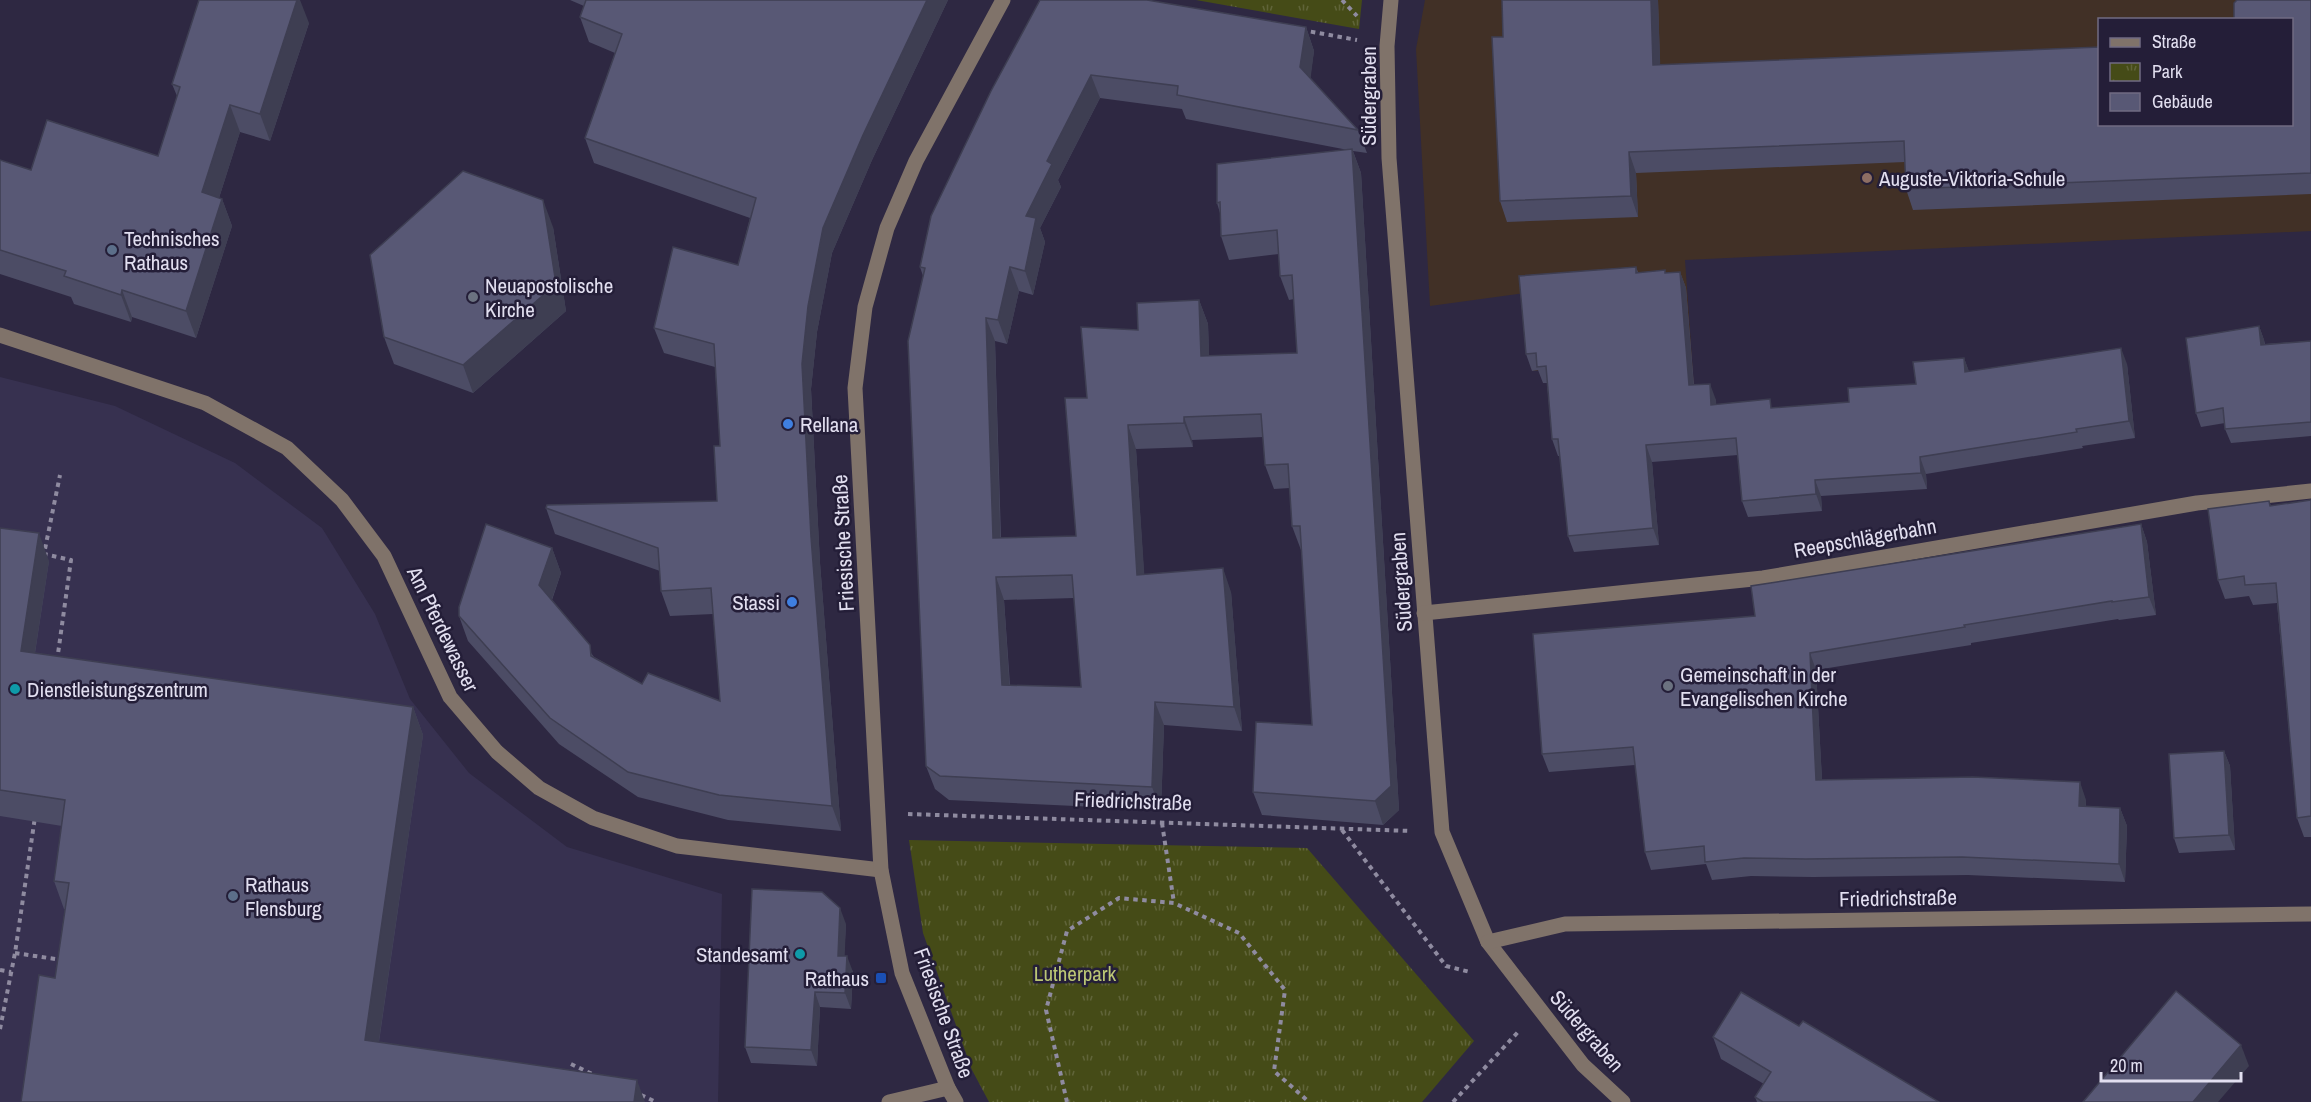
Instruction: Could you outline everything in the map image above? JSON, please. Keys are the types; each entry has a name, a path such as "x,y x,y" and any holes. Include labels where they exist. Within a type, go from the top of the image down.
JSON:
{"street":[{"name":"Friesische Straße","path":"956,1102 948,1088 902,973 881,870 855,388 865,308 887,228 916,161 1003,0"},
{"name":"Südergraben","path":"1391,0 1387,46 1389,158 1442,832 1488,942 1583,1065 1623,1102"},
{"name":"Am Pferdewasser","path":"0,335 205,403 286,448 342,500 384,555 450,697 497,752 539,788 593,818 677,846 881,870"},
{"name":"Reepschlägerbahn","path":"1424,613 1762,578 2197,503 2311,491"},
{"name":"Friedrichstraße","path":"1488,942 1565,924 2311,914"},
{"path":"890,1102 948,1088"}],"path":[{"path":"1342,0 1347,7"},
{"path":"1297,29 1387,46"},
{"path":"57,664 72,560 44,555 60,475"},
{"name":"Friedrichstraße","path":"878,813 1386,830"},
{"path":"0,1029 15,953 35,814"},
{"path":"1162,823 1173,903"},
{"path":"1342,829 1446,966 1519,982"},
{"path":"1067,1102 1046,1010 1067,931 1119,898 1173,903 1239,933 1285,990 1274,1071 1309,1102"},
{"path":"15,953 72,962"},
{"path":"0,970 11,972"},
{"path":"1454,1102 1539,1008"},
{"path":"571,1065 602,1078"},
{"path":"639,1094 656,1102"}],"shaded area":[{"name":"Auguste-Viktoria-Schule","path":"1425,0 2311,0 2311,231 1685,260 1695,402 1574,380 1543,383 1542,370 1532,371 1525,293 1430,306 1416,49"},
{"path":"0,377 115,406 235,463 322,528 375,614 410,699 469,773 567,847 722,894 718,1102 0,1102"}],"green space":[{"path":"1196,0 1362,0 1359,29"},
{"name":"Lutherpark","path":"909,840 1307,848 1474,1041 1422,1102 989,1102 972,1070 923,933"}],"building":[{"path":"199,0 297,0 260,114 230,105 202,192 222,199 186,311 122,290 121,295 64,276 66,271 0,250 0,160 31,170 47,120 158,156 180,87 172,84"},
{"path":"586,0 927,0 863,135 823,228 808,306 802,364 811,537 832,806 719,795 628,772 550,718 459,616 459,607 486,524 552,548 539,585 590,645 591,656 642,684 648,673 720,701 711,588 661,591 658,548 546,508 547,505 717,501 714,446 720,446 714,344 654,328 673,247 738,265 756,198 585,138 622,34 580,17"},
{"path":"1040,0 1147,0 1306,27 1300,67 1358,130 1177,95 1178,86 1091,75 1047,161 1052,164 1026,216 1036,218 1025,271 1010,267 998,320 986,318 993,538 1076,536 1065,398 1087,398 1081,327 1138,330 1137,303 1199,300 1201,356 1297,353 1292,275 1280,276 1277,230 1221,236 1220,202 1217,203 1217,164 1352,149 1391,786 1375,801 1253,792 1256,722 1312,725 1300,526 1292,526 1288,464 1265,465 1261,414 1184,417 1184,423 1128,425 1137,575 1223,568 1234,707 1155,702 1152,787 940,776 926,766 908,341 925,268 920,267 931,216 991,91","holes":["1072,575 1081,687 1002,685 996,577"]},
{"path":"1502,0 1651,0 1653,65 2098,47 2098,126 2293,126 2293,18 2234,18 2234,3 2237,0 2311,0 2311,173 1906,189 1904,141 1629,152 1631,196 1500,201 1492,37 1503,37"},
{"name":"Neuapostolische Kirche","path":"463,171 543,200 556,284 463,365 384,337 370,255"},
{"path":"1636,267 1636,273 1665,270 1665,273 1680,272 1689,385 1710,384 1711,405 1770,399 1771,408 1849,402 1848,388 1916,384 1913,362 1964,358 1965,372 2121,348 2129,421 2076,429 2077,432 1920,457 1921,473 1815,480 1816,494 1742,501 1736,438 1646,445 1653,528 1568,536 1558,439 1552,439 1546,366 1537,367 1536,353 1526,354 1519,276"},
{"path":"2259,326 2261,345 2311,341 2311,422 2225,429 2223,408 2196,413 2186,338"},
{"path":"2311,500 2311,816 2297,818 2276,583 2245,585 2244,576 2218,580 2208,509 2269,501 2270,506"},
{"path":"2141,524 2149,597 1964,625 1965,627 1810,653 1816,780 1973,777 2080,782 2079,806 2120,808 2119,864 1962,857 1744,858 1705,862 1704,846 1645,852 1633,747 1542,754 1533,634 1755,616 1751,586"},
{"name":"Rathaus Flensburg","path":"0,528 39,533 21,651 413,707 365,1040 637,1080 634,1102 21,1102 39,975 55,978 69,883 54,881 65,800 0,790"},
{"path":"2224,751 2229,835 2174,838 2169,754"},
{"name":"Standesamt","path":"752,889 822,892 840,908 838,956 847,956 845,993 815,992 811,1050 745,1047"},
{"path":"2176,991 2241,1045 2193,1102 2083,1102"},
{"path":"1741,992 1799,1026 1803,1021 1939,1102 1763,1102 1755,1097 1771,1072 1713,1037"}],"place":[{"name":"Auguste-Viktoria-Schule","path":"1867,178"},
{"name":"Technisches Rathaus","path":"112,250"},
{"name":"Neuapostolische Kirche","path":"473,297"},
{"name":"Rellana","path":"788,424"},
{"name":"Stassi","path":"792,602"},
{"name":"Gemeinschaft in der Evangelischen Kirche","path":"1668,686"},
{"name":"Dienstleistungszentrum","path":"15,689"},
{"name":"Rathaus Flensburg","path":"233,896"},
{"name":"Standesamt","path":"800,954"},
{"name":"Rathaus","path":"881,978"}]}
